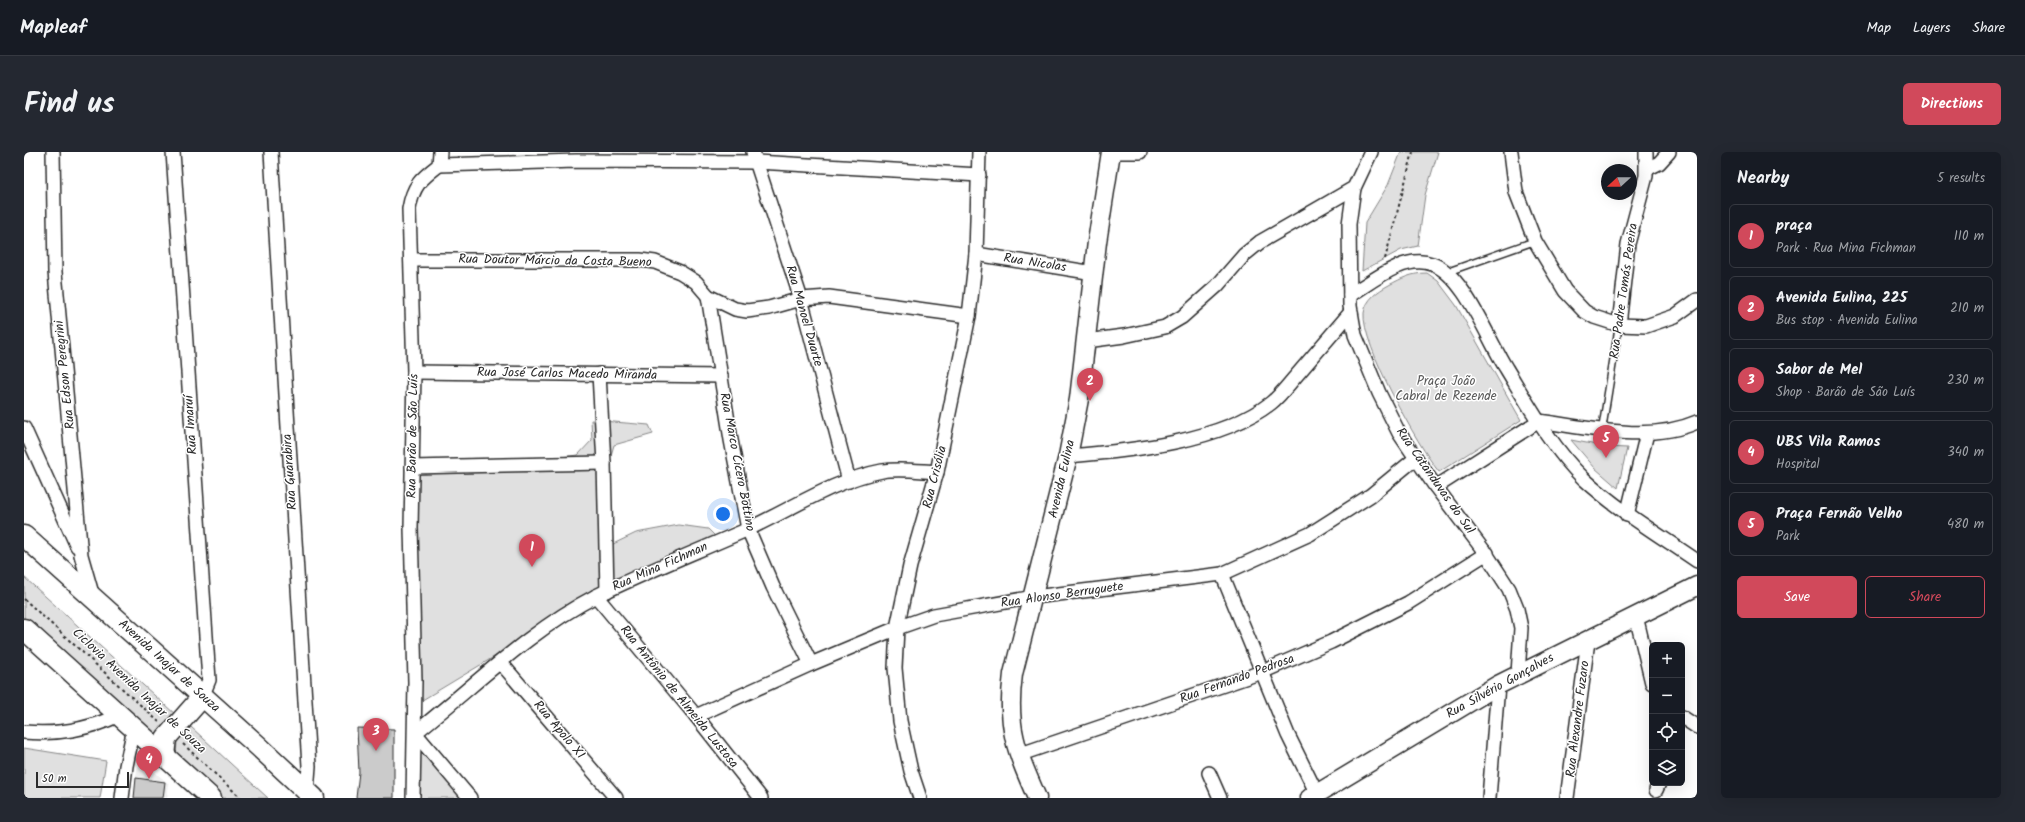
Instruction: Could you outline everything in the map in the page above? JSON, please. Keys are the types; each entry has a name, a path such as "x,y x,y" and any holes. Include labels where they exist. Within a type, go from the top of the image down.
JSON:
{"main road":[{"name":"Avenida Inajar de Souza","path":"24,536 256,744 310,795"},
{"path":"24,629 211,798"},
{"path":"157,749 202,697"}],"street":[{"name":"Rua Edson Peregrini","path":"53,152 55,272 81,555 93,597"},
{"name":"Rua Imaruí","path":"173,152 209,680 202,697"},
{"name":"Rua Guarabira","path":"271,152 310,795"},
{"path":"440,152 439,165 755,157 979,175"},
{"name":"Rua Crisólia","path":"920,798 911,771 900,721 895,668 897,628 910,566 937,472 969,316 976,254 979,152"},
{"path":"1111,152 1140,152"},
{"name":"Avenida Eulina","path":"1037,798 1018,755 1011,726 1009,700 1013,674 1034,597 1068,456 1081,388 1094,273 1111,152"},
{"name":"Rua Catanduvas do Sul","path":"1371,152 1354,188 1349,224 1350,295 1355,335 1379,393 1399,433 1436,487 1487,554 1509,589 1517,609 1521,628 1518,674"},
{"path":"1511,152 1516,192 1534,241 1575,303 1594,317 1619,325 1638,327 1658,323 1675,316 1697,300"},
{"name":"Rua Padre Tomás Pereira","path":"1619,325 1628,244 1647,169 1646,152"},
{"path":"1647,169 1659,164 1669,152"},
{"name":"Rua Manoel Duarte","path":"755,157 801,299 850,481"},
{"name":"Rua Barão de São Luís","path":"413,798 415,732 411,528 414,372 409,208 411,194 421,179 439,165"},
{"path":"1086,341 1124,336 1165,327 1171,324 1182,317 1217,286 1244,255 1260,242 1354,188"},
{"name":"Rua Nicolas","path":"976,254 1094,273"},
{"name":"Rua Doutor Márcio da Costa Bueno","path":"411,260 591,259 655,262 680,272 696,282 708,296 735,309 747,311 769,308 801,299 829,297 848,298 969,316"},
{"path":"1350,295 1409,262 1421,261 1433,264 1447,272 1455,279 1504,366 1558,450 1583,478 1627,515 1697,561"},
{"name":"Rua Marco Cícero Bottino","path":"708,296 748,529 774,588 811,664"},
{"path":"1068,456 1119,452 1158,445 1216,432 1250,418 1273,402 1351,312"},
{"name":"Rua José Carlos Macedo Miranda","path":"414,372 721,376"},
{"path":"599,374 604,462 601,593"},
{"path":"1436,487 1539,421 1602,430 1647,433 1686,427 1697,422"},
{"path":"24,428 81,555"},
{"path":"1627,515 1647,433"},
{"name":"Rua Alonso Berruguete","path":"696,716 811,664 897,628 934,615 1034,597 1222,574 1310,534 1371,495 1416,458"},
{"path":"412,467 604,462"},
{"name":"Rua Mina Fichman","path":"415,732 556,620 601,593 748,529 850,481 884,471 905,470 937,472"},
{"name":"Rua Fernando Pedrosa","path":"1018,755 1262,672 1331,642 1408,603 1487,554"},
{"path":"1222,574 1315,797"},
{"name":"Rua Silvério Gonçalves","path":"1315,797 1498,685 1697,586"},
{"name":"Rua Antônio de Almeida Lustosa","path":"601,593 761,798"},
{"path":"1636,616 1651,678"},
{"name":"Rua Alexandre Fuzaro","path":"1567,798 1588,641"},
{"name":"Rua Apolo XI","path":"501,663 616,798"},
{"path":"1489,798 1498,685"},
{"path":"24,732 55,732 81,728 104,722 119,715"},
{"path":"1685,720 1697,727"},
{"path":"122,798 126,766 134,728"},
{"path":"415,732 470,798"},
{"path":"126,766 140,750 157,749"},
{"path":"1209,773 1220,798"}],"lane":[{"path":"1447,272 1534,241"},
{"name":"Rua Padre Tomás Pereira","path":"1602,430 1619,325"}],"path":[{"path":"1385,257 1413,152"},
{"name":"Ciclovia Avenida Inajar de Souza","path":"24,599 241,798"}],"shaded area":[{"path":"145,764 169,784 167,798 133,798 137,769 140,765"}],"green space":[{"path":"1401,152 1438,152 1425,195 1418,246 1401,250 1362,271 1365,223 1388,185"},
{"name":"Praça João Cabral de Rezende","path":"1427,273 1438,281 1456,305 1521,420 1439,472 1418,441 1392,394 1372,347 1366,328 1364,313 1367,304 1373,296 1381,290 1407,276"},
{"path":"591,420 649,425 653,434 614,445 607,469 609,546 636,533 679,525 708,529 717,538 610,587 419,702 408,474 578,455 592,440"},
{"path":"1571,440 1607,447 1627,448 1618,488 1595,468"},
{"path":"24,577 176,715 158,739 24,619"},
{"path":"191,727 268,798 220,798 176,760 177,740"},
{"path":"411,732 463,798 407,798"},
{"path":"24,748 106,761 100,798 24,798"}],"building":[{"path":"357,728 394,729 394,798 356,798 359,772"},
{"path":"136,778 165,782 163,798 134,798"}],"place":[{"name":"Avenida Eulina, 225","path":"1090,401"},
{"name":"Praça Fernão Velho","path":"1606,458"},
{"name":"praça","path":"532,567"},
{"name":"Sabor de Mel","path":"376,751"},
{"name":"UBS Vila Ramos","path":"149,779"}]}
